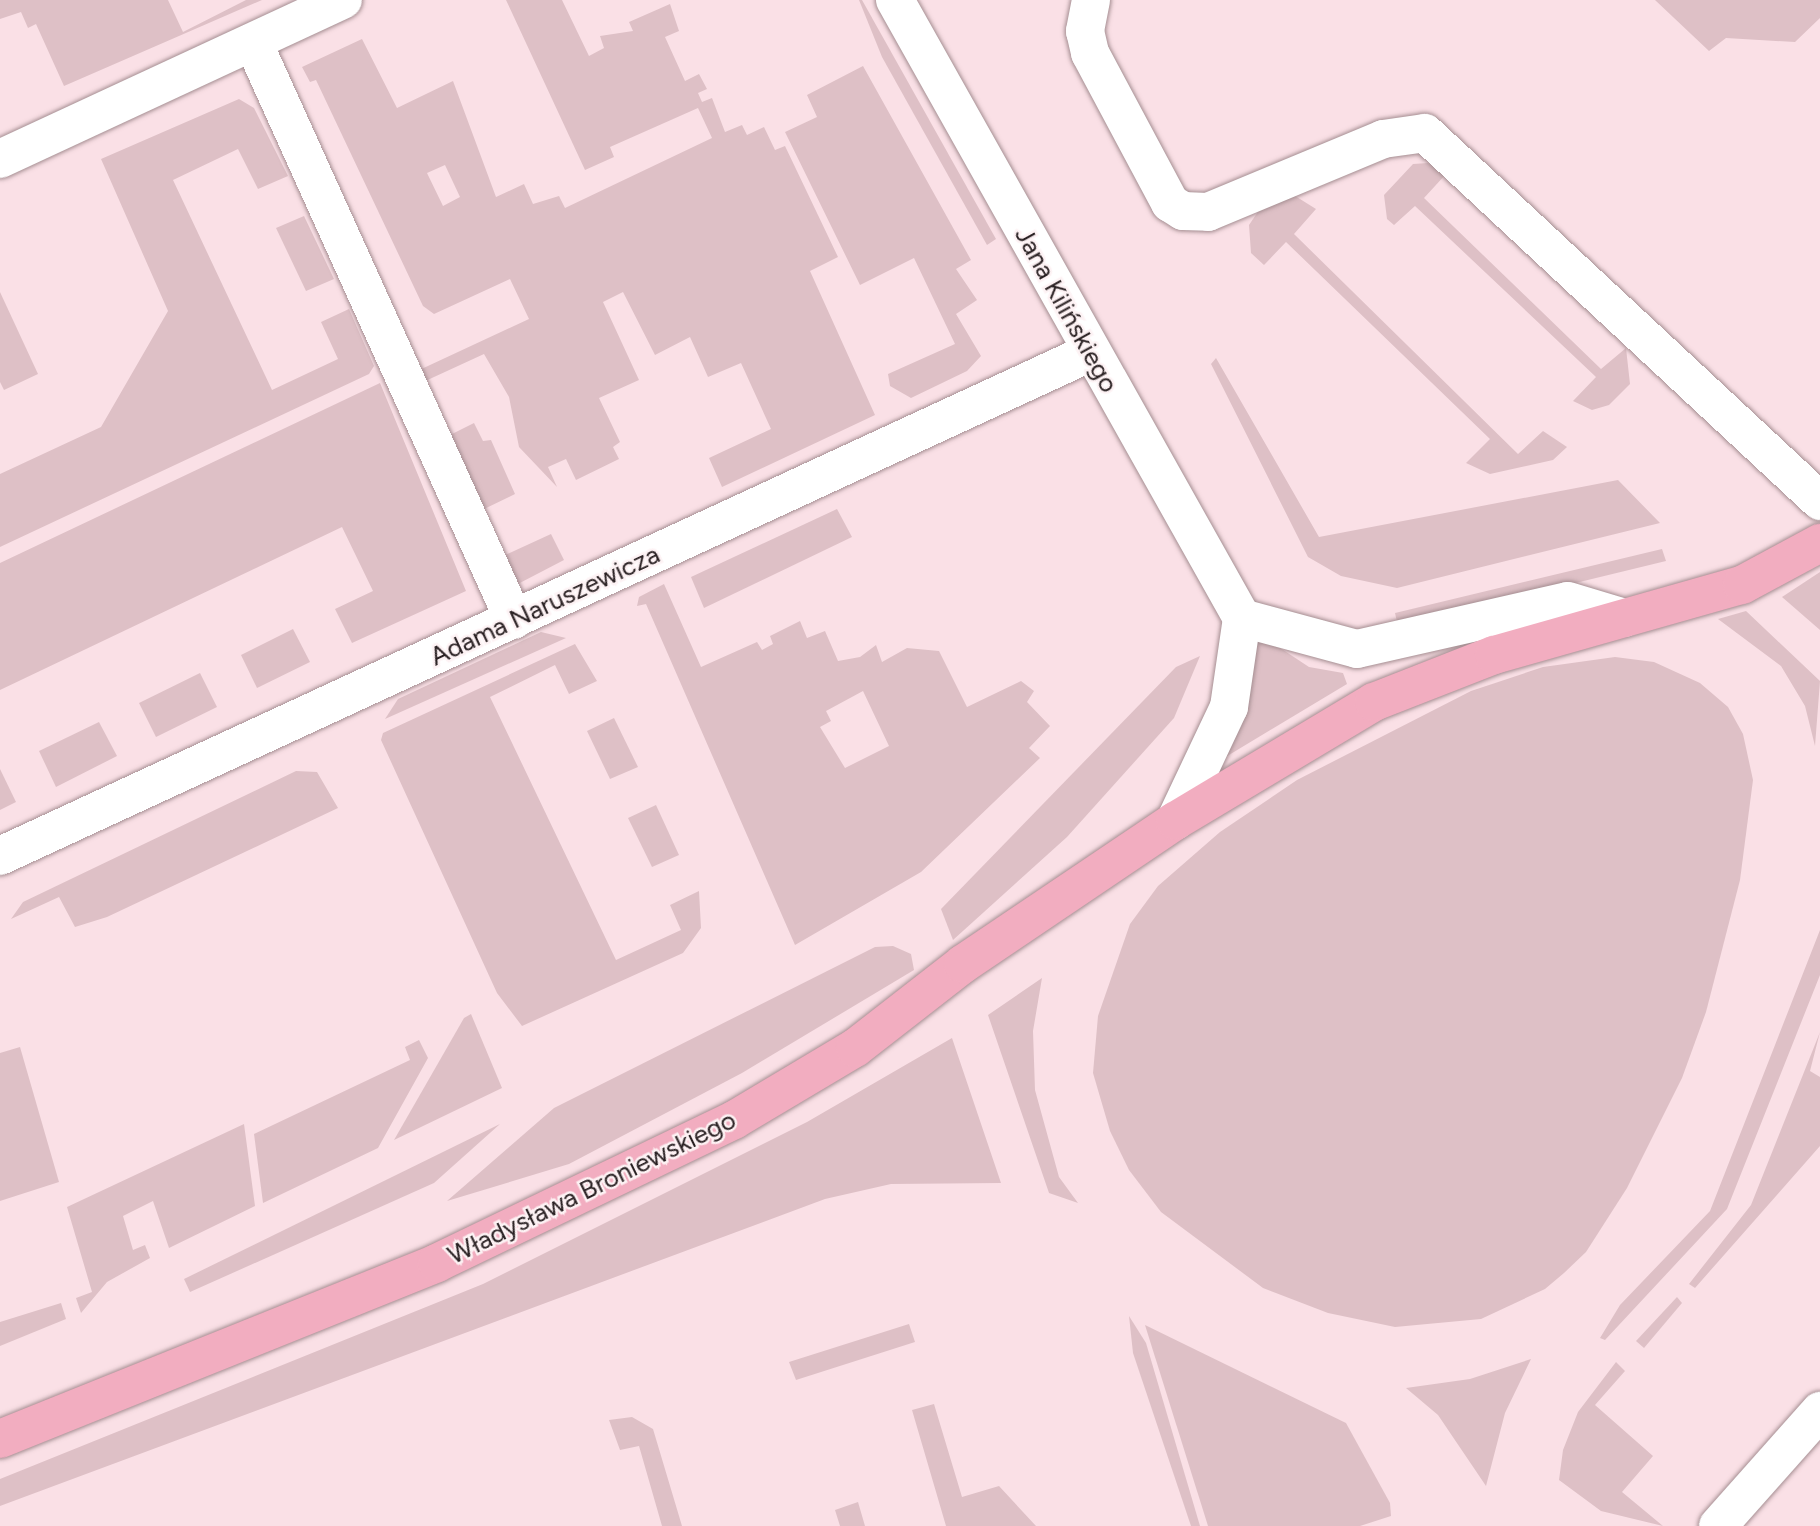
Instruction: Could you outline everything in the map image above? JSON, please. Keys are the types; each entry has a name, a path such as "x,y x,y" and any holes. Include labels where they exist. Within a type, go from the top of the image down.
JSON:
{"main road":[{"path":"1635,616 1762,577 1820,542"},
{"name":"Władysława Broniewskiego","path":"0,1439 437,1263 734,1120 855,1048 963,964 1138,850 1175,821 1374,702 1494,655 1635,616"}],"street":[{"path":"0,159 253,42 303,8 343,0"},
{"name":"Jana Kilińskiego","path":"895,0 1089,353 1242,618"},
{"path":"1091,0 1085,31 1090,53 1170,203 1197,215 1209,212 1383,139 1425,133 1820,501"},
{"path":"253,42 514,620"},
{"name":"Adama Naruszewicza","path":"0,856 1089,353"},
{"path":"1175,821 1229,707 1242,618 1357,649 1568,601 1635,616"},
{"path":"1718,1526 1820,1411"}],"shaded area":[{"path":"0,0 168,0 183,32 246,0 262,0 64,86 36,24 28,28 21,12 0,19"},
{"path":"506,0 562,0 589,56 604,48 600,36 633,31 629,22 670,4 679,31 665,37 685,81 699,74 707,89 698,93 702,102 712,98 725,132 742,125 747,135 764,127 775,150 785,146 838,257 810,271 875,415 722,487 709,458 771,429 741,363 708,377 690,337 655,355 623,292 603,302 639,380 599,398 620,442 613,447 619,459 576,480 566,459 548,467 557,487 519,447 509,397 484,354 421,383 415,372 529,319 510,279 434,314 423,306 316,80 310,82 302,67 362,39 397,108 453,81 496,197 524,184 533,204 559,196 565,208 712,138 698,108 610,147 614,157 585,170","holes":["445,165 460,197 443,206 427,173"]},
{"path":"859,0 862,0 996,239 987,245 882,57"},
{"path":"1655,0 1820,0 1820,18 1795,42 1726,38 1709,51"},
{"path":"863,66 971,260 956,269 977,300 956,314 981,356 967,371 911,398 890,386 888,374 955,344 914,258 860,285 785,132 817,117 807,95"},
{"path":"239,99 254,108 288,176 258,189 238,149 173,180 272,390 338,359 321,322 349,309 374,366 369,374 0,547 0,474 101,427 168,311 101,159"},
{"path":"1428,163 1446,174 1424,198 1601,369 1626,348 1630,384 1609,405 1592,410 1573,401 1596,377 1415,206 1394,225 1387,219 1384,195 1413,164"},
{"path":"1292,194 1316,209 1294,234 1518,454 1543,431 1567,447 1553,460 1490,474 1466,463 1490,439 1286,242 1264,265 1251,253 1249,225 1266,200"},
{"path":"304,216 334,279 306,291 276,228"},
{"path":"0,292 38,374 4,390 0,382"},
{"path":"1216,358 1319,537 1618,480 1660,523 1397,588 1341,576 1308,557 1211,364"},
{"path":"380,383 466,591 352,643 335,609 373,591 342,527 0,690 0,563"},
{"path":"474,423 483,441 491,440 515,494 480,511 446,437"},
{"path":"837,509 852,537 704,608 691,577"},
{"path":"551,534 564,560 514,586 501,557"},
{"path":"1662,549 1666,561 1398,626 1395,613"},
{"path":"1820,572 1820,630 1782,597"},
{"path":"664,584 701,667 757,642 762,650 773,644 770,636 800,621 807,638 825,631 838,661 860,657 876,645 882,662 907,648 939,651 967,707 1021,681 1034,691 1027,702 1050,726 1029,748 1040,758 921,872 795,945 646,604 637,606 639,597","holes":["863,691 889,746 845,768 820,727 831,721 826,711"]},
{"path":"1746,611 1820,681 1815,746 1805,706 1781,666 1718,619"},
{"path":"293,629 310,662 257,688 241,655"},
{"path":"541,632 566,638 385,719 398,699"},
{"path":"1259,634 1309,667 1343,673 1347,684 1214,764"},
{"path":"575,644 597,681 569,694 555,665 490,697 616,960 681,930 670,905 699,891 701,928 683,953 522,1026 497,993 381,740 383,733"},
{"path":"1200,656 1174,718 1067,837 953,940 941,909 1176,667"},
{"path":"1615,657 1654,662 1700,683 1728,707 1743,734 1753,780 1740,880 1706,1012 1682,1078 1627,1188 1586,1252 1564,1273 1545,1289 1481,1319 1395,1327 1328,1313 1263,1288 1161,1212 1129,1170 1110,1131 1093,1073 1098,1016 1130,924 1158,886 1220,832 1297,780 1471,691 1543,667"},
{"path":"200,673 217,707 156,737 139,703"},
{"path":"614,718 638,767 610,779 587,731"},
{"path":"99,722 117,756 56,787 39,751"},
{"path":"0,769 16,802 0,810"},
{"path":"296,771 317,772 338,808 107,917 75,927 59,897 11,919 23,902"},
{"path":"656,805 679,855 652,867 628,818"},
{"path":"1820,930 1820,975 1727,1209 1605,1340 1600,1338 1620,1305 1710,1211"},
{"path":"893,946 911,954 914,970 742,1073 569,1164 447,1201 554,1108 875,947"},
{"path":"1042,978 1033,1031 1035,1090 1059,1177 1078,1203 1049,1193 988,1015"},
{"path":"471,1014 502,1088 394,1140 464,1018"},
{"path":"1820,1032 1810,1071 1820,1077 1820,1146 1695,1288 1689,1284 1751,1205"},
{"path":"952,1038 1001,1183 891,1184 825,1199 0,1506 0,1479 483,1284 807,1122"},
{"path":"419,1040 428,1058 378,1148 263,1203 254,1134 410,1060 405,1047"},
{"path":"20,1047 59,1182 0,1201 0,1053"},
{"path":"244,1124 255,1206 169,1248 153,1201 123,1216 133,1250 145,1245 150,1258 107,1282 81,1313 76,1298 92,1292 67,1207"},
{"path":"500,1124 434,1183 190,1292 184,1279"},
{"path":"1677,1297 1682,1303 1644,1348 1636,1341"},
{"path":"61,1303 66,1319 0,1346 0,1322"},
{"path":"1129,1316 1146,1343 1200,1526 1191,1526 1133,1353"},
{"path":"909,1324 915,1342 796,1380 789,1362"},
{"path":"1145,1325 1346,1423 1390,1503 1391,1516 1360,1526 1208,1526"},
{"path":"1531,1359 1505,1413 1486,1486 1438,1415 1406,1388 1470,1379"},
{"path":"1616,1362 1625,1371 1595,1405 1653,1456 1622,1492 1663,1526 1601,1511 1559,1480 1563,1450 1578,1412"},
{"path":"934,1404 962,1497 999,1486 1036,1526 946,1526 912,1410"},
{"path":"632,1417 653,1429 682,1526 662,1526 639,1446 620,1450 609,1420"},
{"path":"858,1502 865,1526 840,1526 835,1510"}]}
